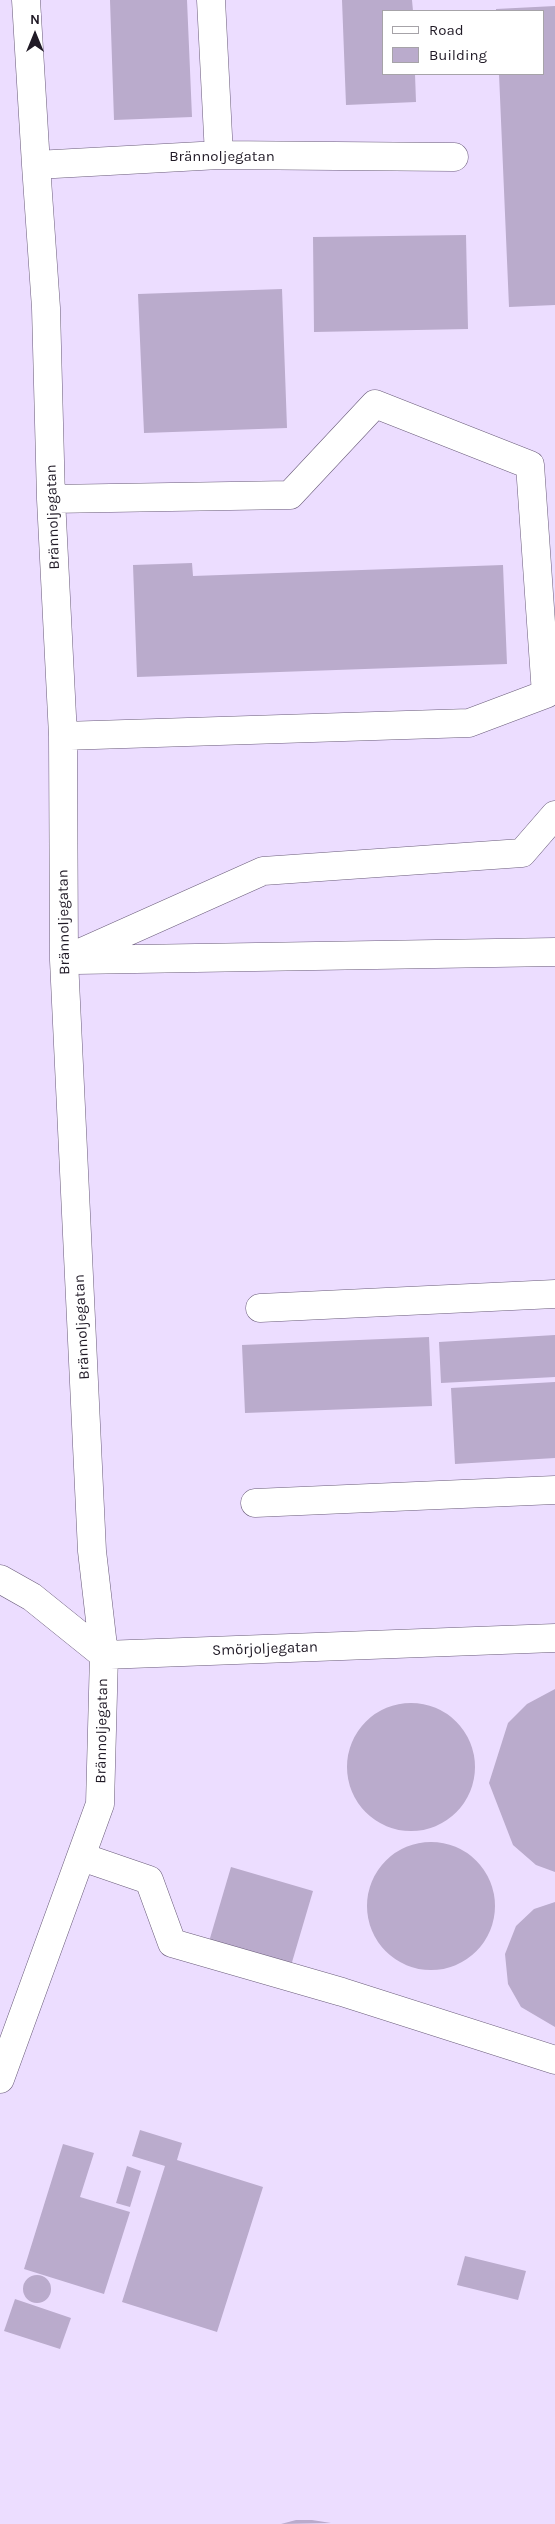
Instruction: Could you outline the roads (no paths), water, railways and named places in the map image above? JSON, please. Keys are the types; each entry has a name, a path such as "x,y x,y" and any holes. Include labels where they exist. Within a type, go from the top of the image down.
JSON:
{"lane":[{"path":"26,0 36,165"},
{"path":"211,0 219,155"},
{"name":"Brännoljegatan","path":"0,2079 100,1804 104,1655 92,1551 64,960 63,736 51,499 46,299 36,165 219,155 454,158"},
{"path":"51,499 290,495 375,404 530,465 546,694 469,723 63,736"},
{"path":"64,960 263,871 522,853 555,815"},
{"path":"64,960 555,952"},
{"path":"260,1308 555,1294"},
{"path":"255,1503 555,1490"},
{"path":"0,1579 32,1597 104,1655"},
{"name":"Smörjoljegatan","path":"104,1655 555,1638"},
{"path":"82,1857 148,1880 172,1943 342,1992 555,2060"}]}
